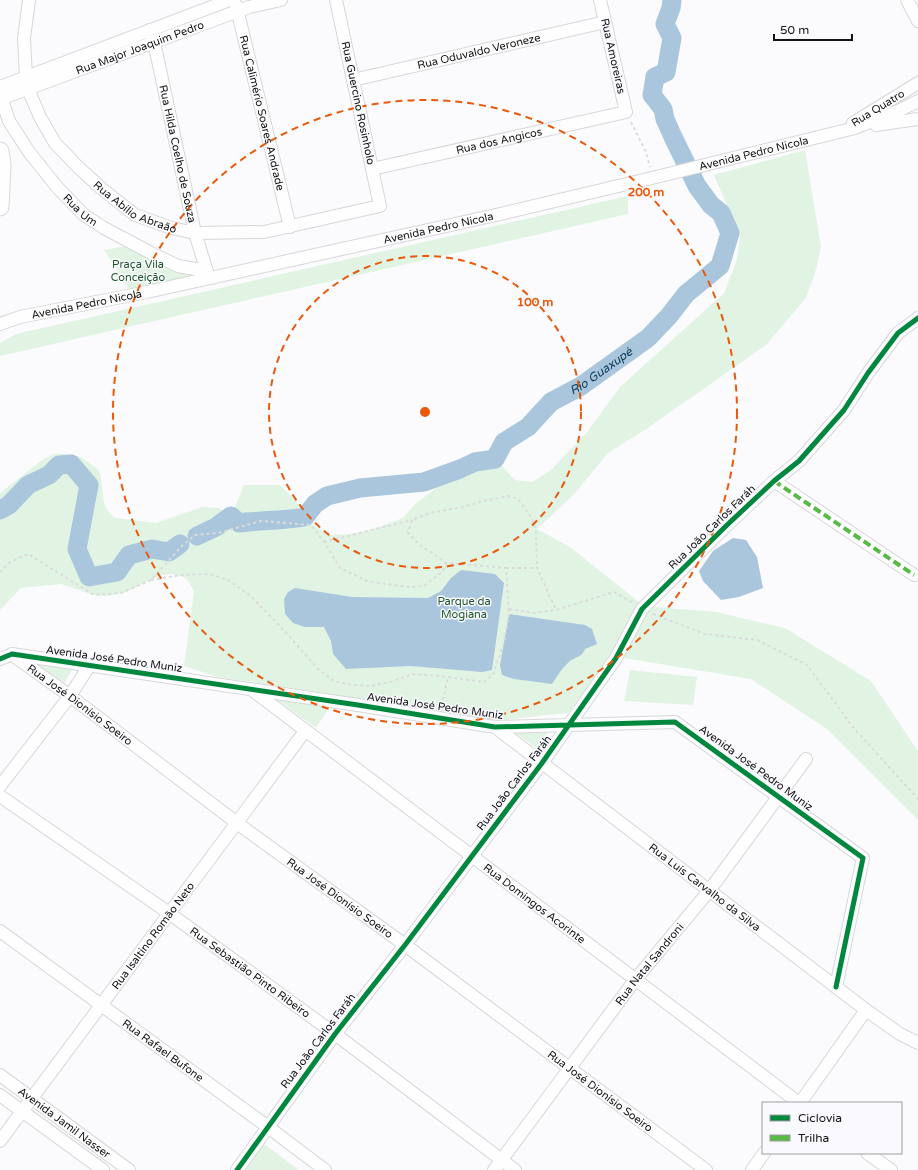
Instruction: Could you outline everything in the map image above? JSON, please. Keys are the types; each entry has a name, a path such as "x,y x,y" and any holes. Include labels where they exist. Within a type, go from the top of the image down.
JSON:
{"main road":[{"path":"0,151 2,165 0,208"}],"street":[{"name":"Rua Abílio Abraão","path":"29,0 24,38 27,83 40,117 55,143 78,167 102,189 135,215 172,228 195,233 264,232 380,206"},
{"name":"Rua Major Joaquim Pedro","path":"0,95 150,30 230,0"},
{"name":"Rua Major Joaquim Pedro","path":"27,83 154,42 236,6 249,7 281,0"},
{"name":"Rua Guercino Rosinholo","path":"336,0 380,206"},
{"name":"Rua Amoreiras","path":"600,0 626,112"},
{"path":"906,0 918,21"},
{"name":"Rua Calimério Soares Andrade","path":"236,6 290,227"},
{"name":"Rua Oduvaldo Veroneze","path":"353,80 605,22"},
{"name":"Rua Hilda Coelho de Souza","path":"150,30 154,42 195,233 208,274"},
{"name":"Rua Quatro","path":"838,132 918,83"},
{"name":"Rua Um","path":"0,95 9,121 29,152 57,187 84,215 111,232 178,266 208,274"},
{"name":"Avenida Pedro Nicola","path":"855,128 898,111 918,101"},
{"name":"Rua dos Angicos","path":"372,169 626,112"},
{"name":"Avenida Pedro Nicola","path":"0,324 20,318 147,292 208,274 496,215 855,128 918,119"},
{"name":"Avenida Pedro Nicola","path":"0,330 20,318"},
{"name":"Rua João Carlos Faráh","path":"237,1170 335,1034 405,945 542,763 616,658 642,609 726,525 774,481 799,461 844,410 868,373 898,333 918,318"},
{"path":"774,481 914,575"},
{"path":"0,659 12,654"},
{"name":"Avenida José Pedro Muniz","path":"12,654 495,727 675,722 863,858 836,987"},
{"name":"Rua José Dionísio Soeiro","path":"12,654 70,696 237,823 405,945 706,1170"},
{"path":"0,786 70,696 89,666"},
{"name":"Rua Domingos Acorinte","path":"251,690 799,1102"},
{"name":"Rua Luís Carvalho da Silva","path":"495,727 866,1010 900,1034 918,1043"},
{"name":"Rua Isaltino Romão Neto","path":"0,1141 305,731"},
{"name":"Rua Natal Sandroni","path":"494,1170 635,980 709,891 806,759"},
{"name":"Rua Sebastião Pinto Ribeiro","path":"0,796 169,914 335,1034 515,1170"},
{"name":"Rua Rafael Bufone","path":"0,931 325,1170"},
{"path":"801,1102 866,1010"},
{"name":"Avenida Jamil Nasser","path":"0,1075 129,1170"},
{"name":"Avenida Jamil Nasser","path":"0,1095 98,1166"},
{"path":"98,1166 102,1151"},
{"path":"752,1170 763,1154"},
{"path":"868,1154 891,1170"}],"path":[{"path":"626,112 646,152 652,178"},
{"path":"324,542 412,520 430,513 509,496 518,499 532,518 536,529 536,568 556,610"},
{"path":"412,520 408,532 421,546 446,563 506,568 536,568"},
{"path":"151,580 182,546 196,535 218,533 261,521 311,525 324,542 340,568 367,582 406,587 424,586 442,572 446,563"},
{"path":"0,572 10,562 28,554 94,596 121,593 151,580 181,575 210,574 228,580 252,597 318,669 334,681 352,685 371,686 390,682 413,674 484,682 493,675 504,642 509,614 506,568"},
{"path":"509,608 535,613 556,610 614,592 642,609 705,634 757,640 807,665 853,727 918,799"},
{"path":"443,700 448,677"}],"green space":[{"name":"Parque da Mogiana","path":"805,150 821,247 815,273 806,298 766,345 645,430 608,453 574,494 537,529 570,547 644,606 716,612 785,628 871,681 918,751 918,820 827,729 751,679 612,656 568,713 492,721 435,710 218,677 184,666 194,591 186,578 172,574 158,576 126,592 108,596 94,595 61,584 21,588 0,610 0,493 42,460 56,453 81,457 100,471 104,503 107,510 115,518 156,523 202,507 219,508 231,516 244,485 279,485 294,498 305,517 314,526 331,535 350,534 370,530 403,518 414,505 440,485 469,472 485,467 495,459 515,480 532,482 551,470 587,432 620,387 724,293 737,259 740,236 714,175"},
{"path":"628,196 628,214 0,356 0,343 16,334"},
{"name":"Praça Vila Conceição","path":"127,246 192,276 130,290 104,250"},
{"path":"36,663 73,668 64,684"},
{"path":"630,670 697,677 693,705 624,701"},
{"path":"273,697 329,708 316,728"},
{"path":"549,730 537,748 514,732"},
{"path":"263,1143 299,1170 245,1170"}],"water":[{"path":"733,538 746,540 757,557 763,588 739,597 721,600 703,581 699,571 713,551"},
{"path":"461,570 495,574 504,583 492,670 482,672 411,666 346,669 333,654 331,641 324,627 305,627 293,623 285,614 284,599 288,592 295,588 352,597 428,598 441,591 451,578"},
{"path":"509,614 585,625 592,629 597,644 585,649 581,655 570,661 552,684 514,679 502,675 500,665"}],"waterway":[{"name":"Rio Guaxupé","path":"197,536 216,527 231,516 239,523 305,517 315,504 327,496 360,488 424,482 475,462 495,459 504,442 528,427 551,402 581,386 648,338 669,316 686,294 720,266 730,233 721,213 711,205 697,186 665,119 663,109 652,95 655,77 666,72 672,38 665,24 671,8 672,0"},
{"name":"Rio Guaxupé","path":"0,510 9,505 28,485 49,475 59,465 71,464 89,485 77,549 89,577 117,572 129,555 152,549 169,552 180,544"}],"marked path":[{"path":"774,481 914,575"}],"cycle path":[{"path":"237,1170 335,1034 405,945 542,763 616,658 642,609 727,525 774,481 799,461 844,410 868,373 898,333 918,318"},
{"path":"0,659 12,654 358,705 495,727 675,722 863,858 836,987"}]}
